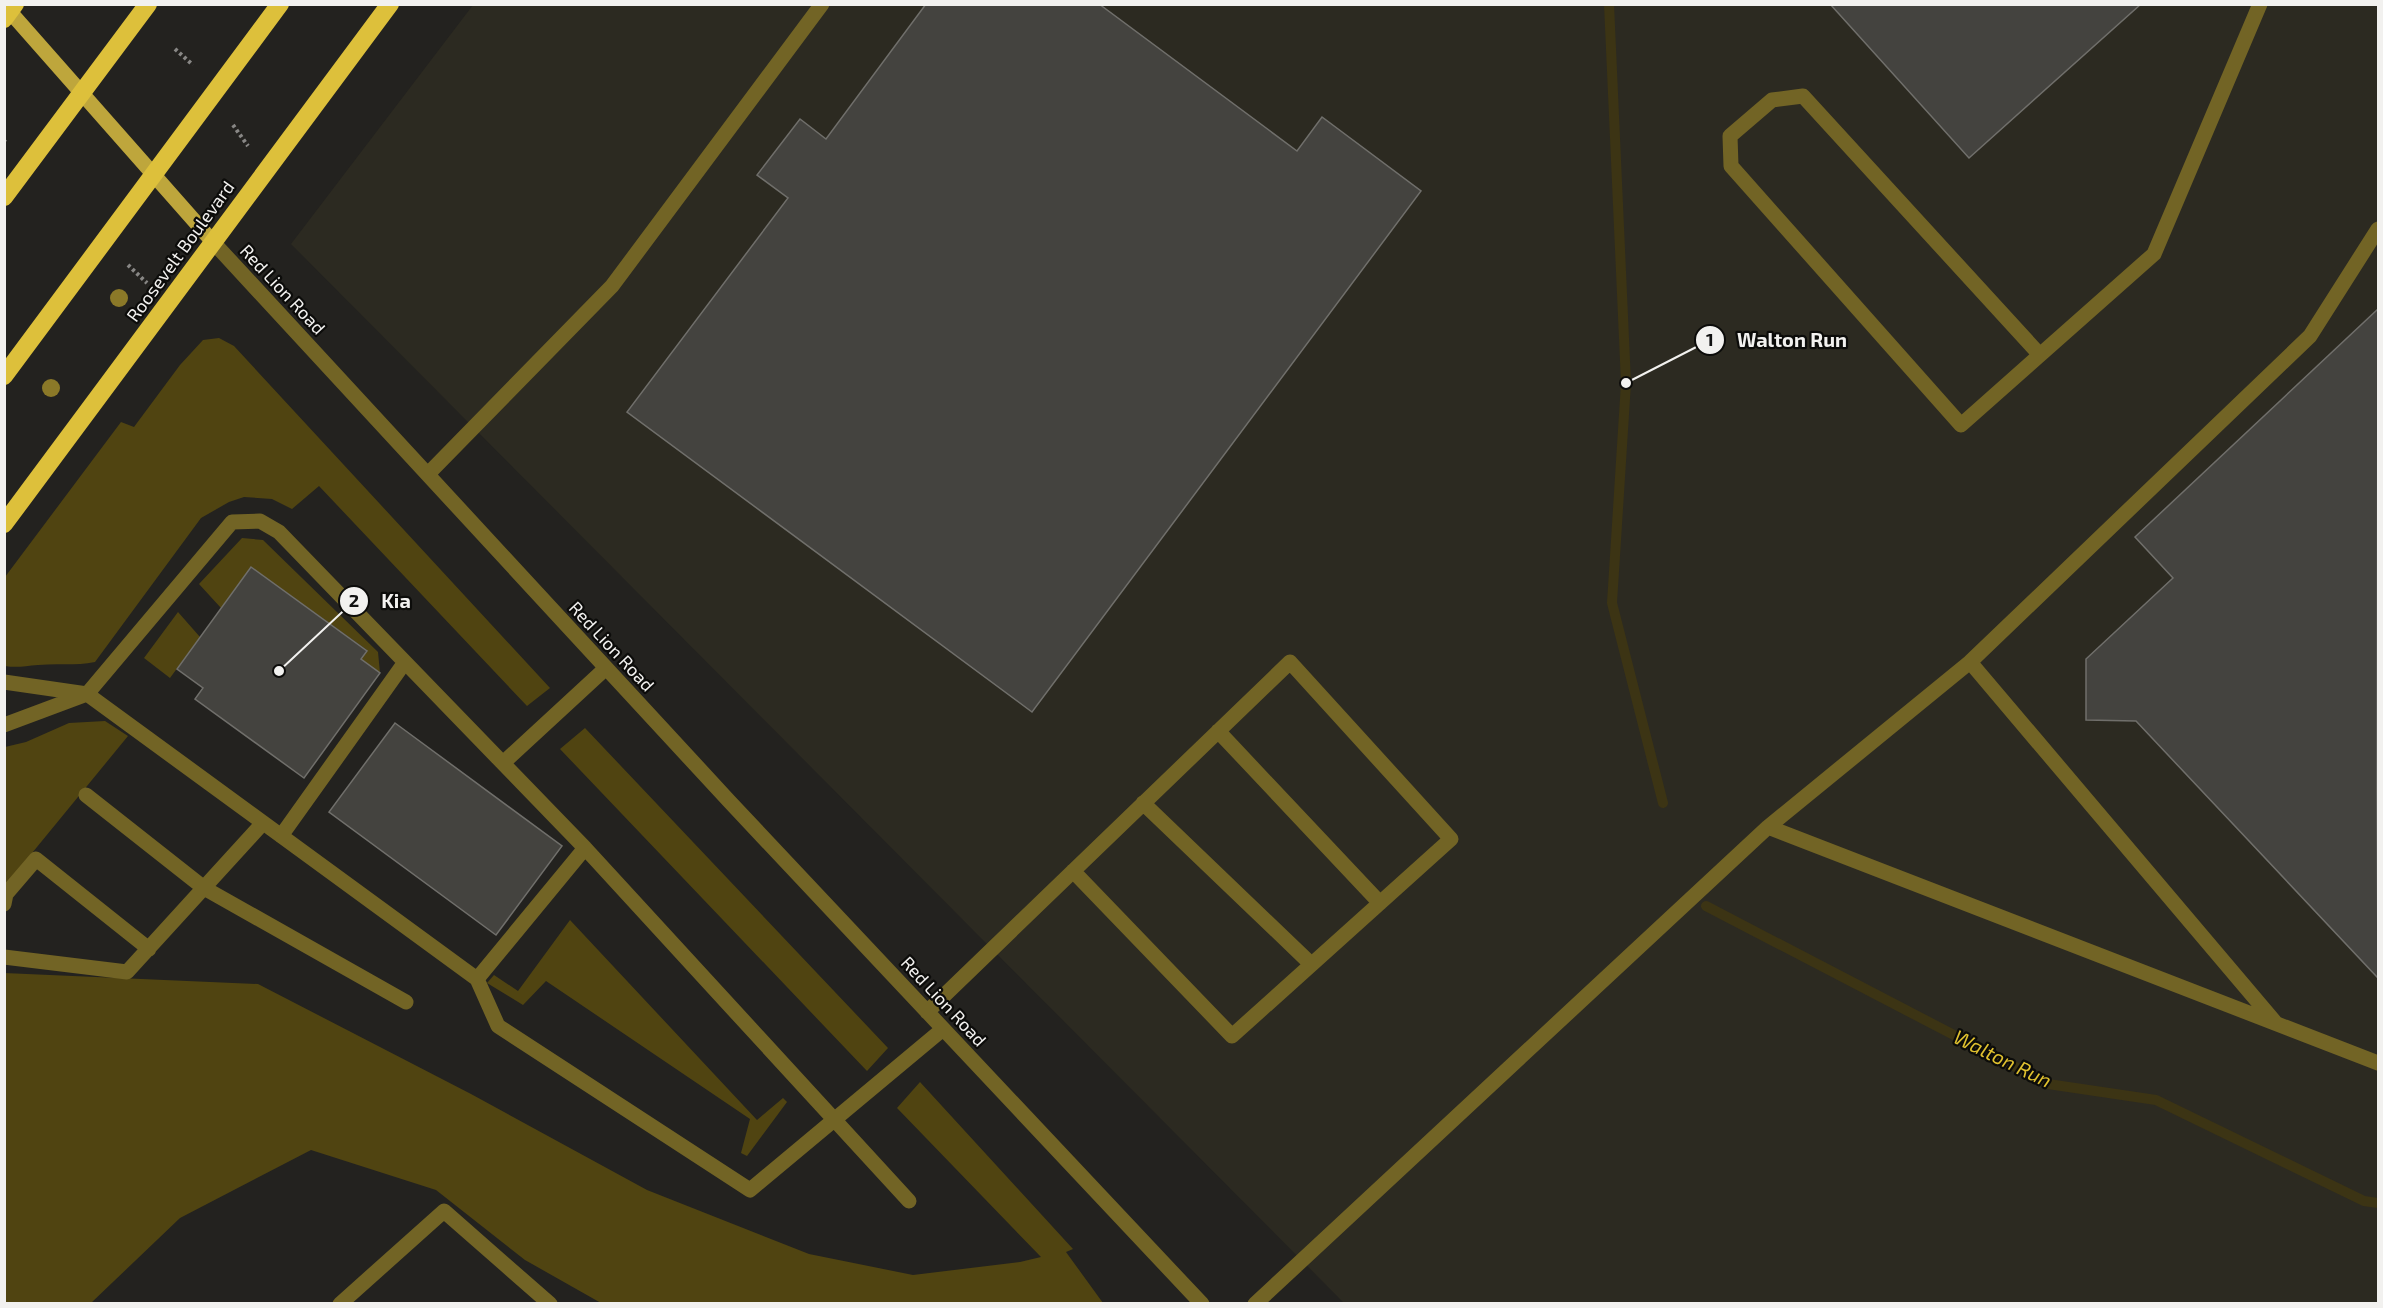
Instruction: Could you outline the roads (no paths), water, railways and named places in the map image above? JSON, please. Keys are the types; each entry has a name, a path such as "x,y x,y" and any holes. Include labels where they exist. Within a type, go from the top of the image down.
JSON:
{"highway":[{"path":"4,197 148,4"},
{"path":"4,376 280,4"},
{"name":"Roosevelt Boulevard","path":"4,524 390,4"}],"main road":[{"name":"Red Lion Road","path":"8,10 213,242"}],"street":[{"path":"428,474 612,286 822,4"},
{"path":"2040,355 1803,96 1772,100 1730,136 1731,166 1961,424 2040,355 2154,254 2260,4"},
{"path":"1255,1304 1768,827 1970,662 2310,336 2379,229"},
{"name":"Red Lion Road","path":"213,242 606,669 1202,1304"},
{"path":"4,725 87,694 232,522 260,521 279,532 585,848 909,1201"},
{"path":"282,836 405,662"},
{"path":"927,1012 1143,803 1290,662 1451,839 1232,1036 1073,871"},
{"path":"1970,662 2276,1023"},
{"path":"503,763 606,669"},
{"path":"4,682 87,694 477,979 498,1026 750,1190 943,1029"},
{"path":"1218,731 1380,903"},
{"path":"86,795 204,888 406,1002"},
{"path":"1143,803 1311,964"},
{"path":"4,957 127,972 263,823"},
{"path":"1768,827 2379,1063"},
{"path":"477,979 585,848"},
{"path":"4,904 6,894 36,859 148,949"},
{"path":"340,1304 444,1210 550,1304"}],"waterway":[{"name":"Walton Run","path":"1609,4 1626,383 1612,603 1663,803"},
{"name":"Walton Run","path":"1706,906 2048,1084 2156,1100 2364,1201 2378,1203"}],"place":[{"name":"Walton Run","path":"1626,383"},
{"name":"Kia","path":"279,671"}]}
